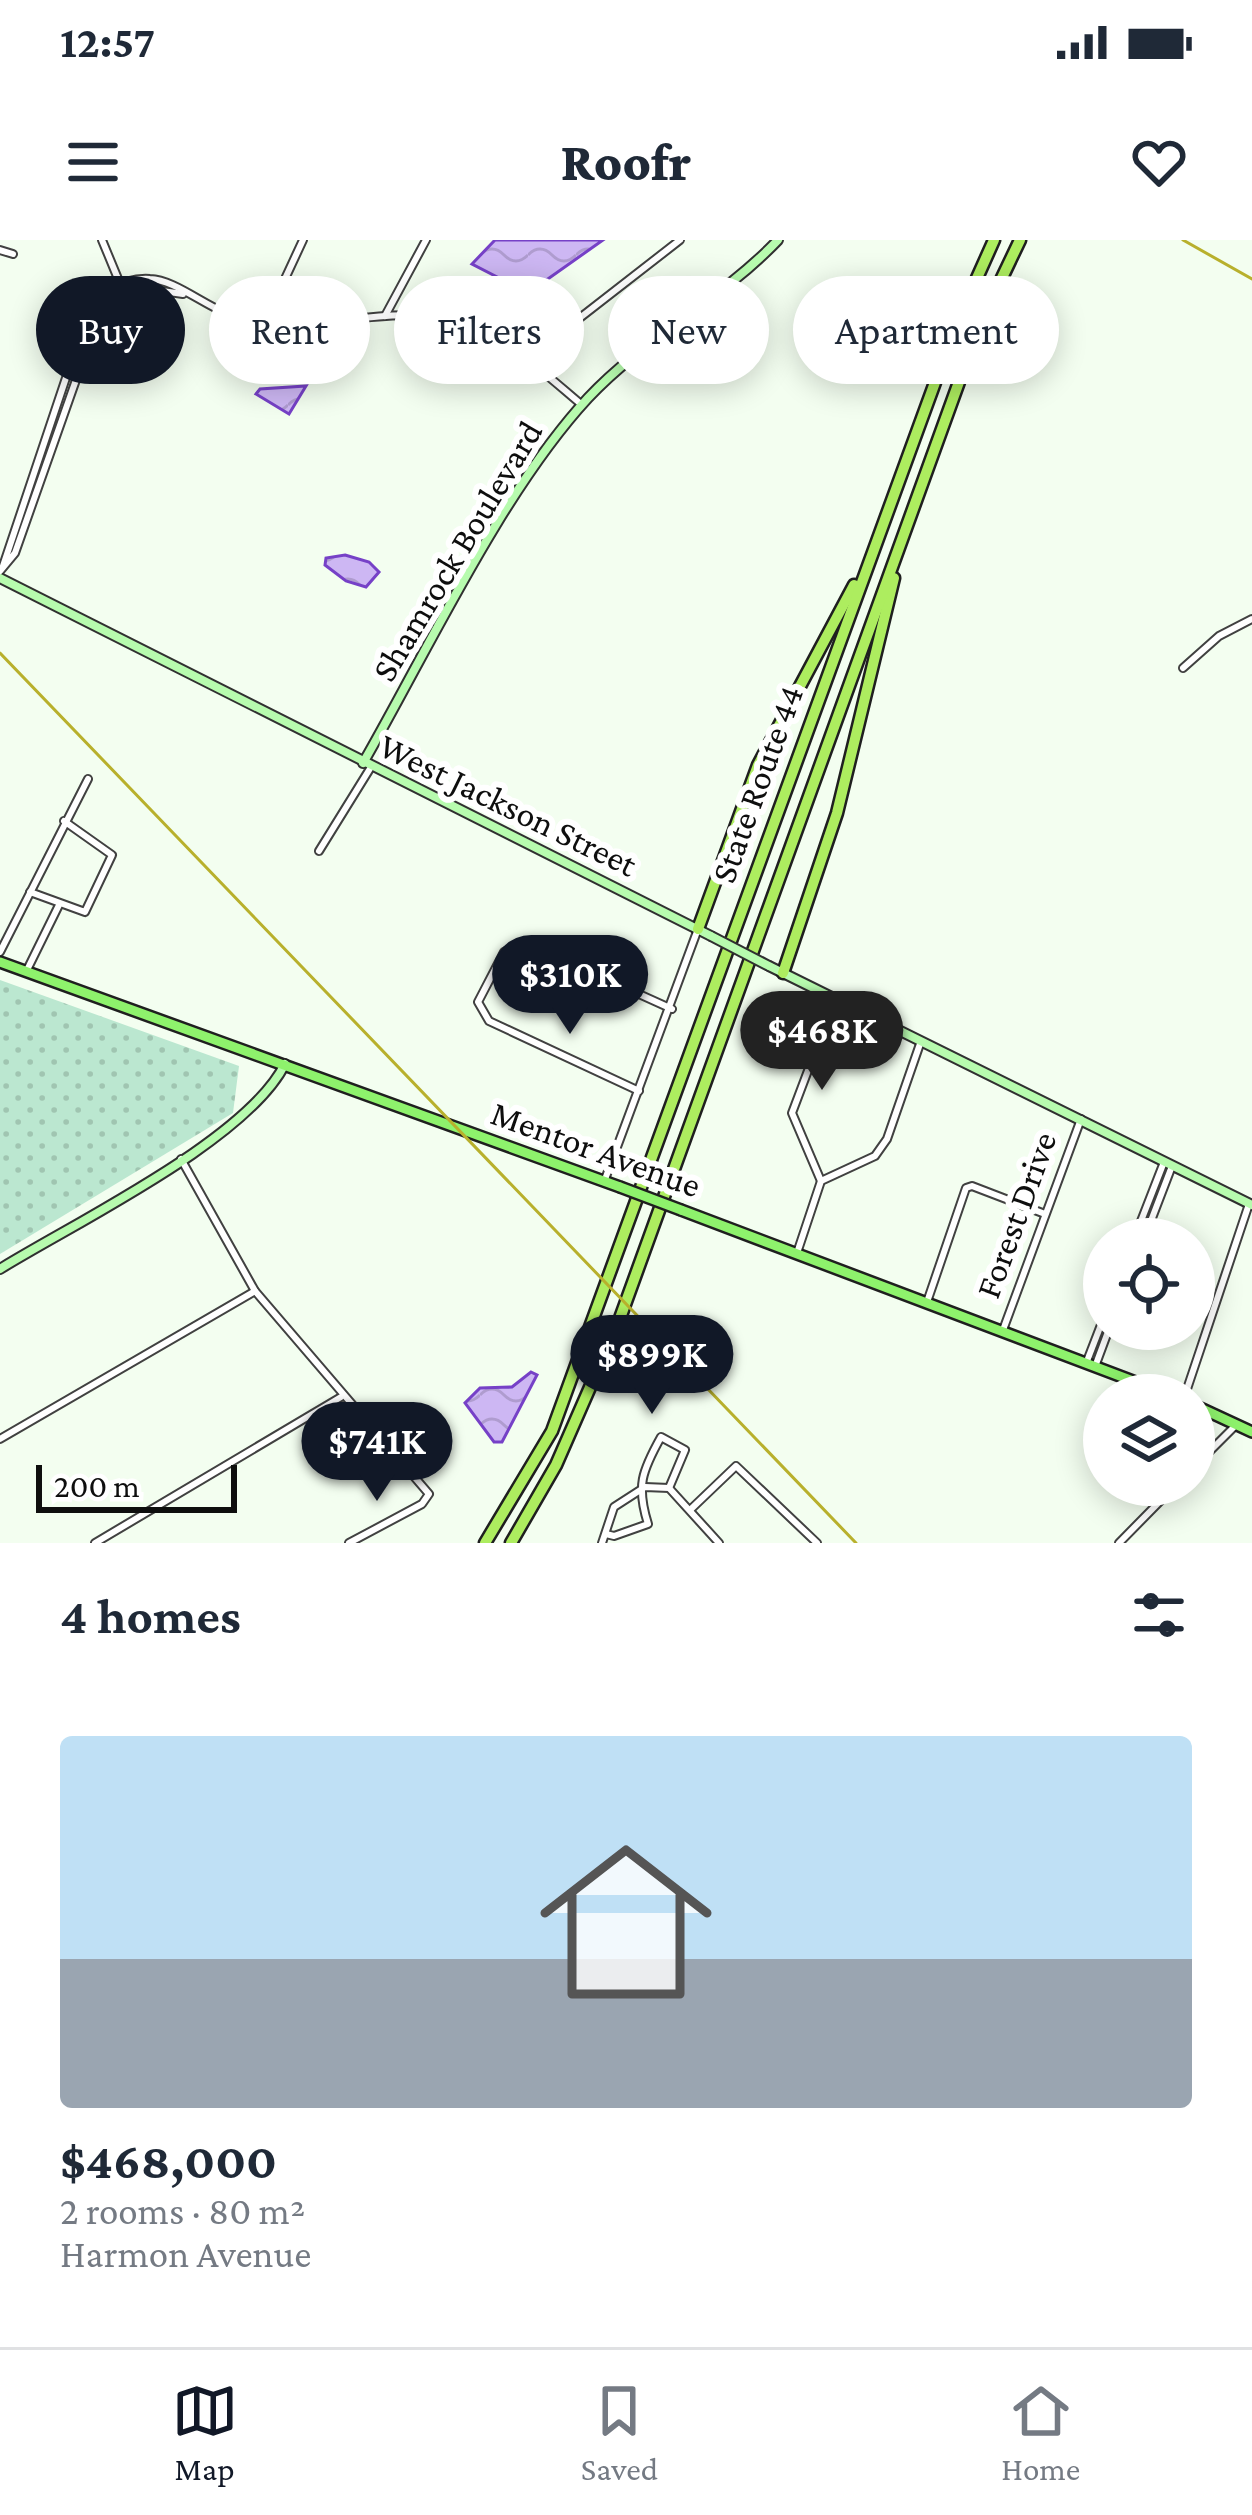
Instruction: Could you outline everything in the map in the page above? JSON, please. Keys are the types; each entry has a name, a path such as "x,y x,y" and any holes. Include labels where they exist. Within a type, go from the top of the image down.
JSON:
{"highway":[{"name":"State Route 44","path":"485,1543 552,1431 956,325 994,240"},
{"name":"State Route 44","path":"511,1543 556,1465 619,1321 980,324 1020,240"},
{"path":"783,973 837,812 906,526"},
{"path":"698,929 758,765 875,544"}],"main road":[{"name":"Mentor Avenue","path":"0,962 1120,1374"},
{"path":"1215,1415 1252,1432"}],"street":[{"path":"102,240 117,276"},
{"path":"286,276 303,240"},
{"path":"385,317 426,240"},
{"path":"584,315 680,240"},
{"name":"Shamrock Boulevard","path":"367,765 521,487 582,405 778,240"},
{"path":"0,250 13,254"},
{"path":"370,318 394,317"},
{"path":"1,572 64,384"},
{"path":"557,384 582,405"},
{"name":"West Jackson Street","path":"1,572 367,765 1251,1205"},
{"path":"1183,668 1219,635 1252,619"},
{"path":"319,851 367,765"},
{"path":"0,952 88,778"},
{"path":"29,892 86,912 112,855 64,820"},
{"path":"26,971 59,904"},
{"path":"604,1181 698,929"},
{"path":"640,1091 489,1021 478,1002 504,952 524,942 672,1009"},
{"path":"797,1253 821,1181 792,1113 835,999"},
{"path":"821,1181 874,1156 887,1139 921,1041"},
{"path":"0,1269 238,1122 285,1064"},
{"name":"Forest Drive","path":"1003,1330 1081,1120"},
{"path":"181,1159 255,1292 340,1397 422,1480 429,1494 422,1504 350,1543"},
{"path":"1144,1218 1168,1164"},
{"path":"1151,1218 1168,1164"},
{"path":"927,1302 966,1188 972,1186 1045,1214"},
{"path":"1191,1374 1251,1205"},
{"path":"0,1439 255,1292"},
{"path":"1092,1362 1095,1350"},
{"path":"1092,1362 1098,1350"},
{"path":"95,1543 340,1397"},
{"path":"1215,1446 1236,1424"},
{"path":"669,1488 638,1491 614,1507 604,1538 648,1523 638,1491 640,1474 661,1437 685,1450 669,1488"},
{"path":"690,1510 736,1466 817,1543"},
{"path":"669,1488 719,1543"},
{"path":"1119,1543 1155,1506"}],"green space":[{"path":"0,980 239,1066 233,1113 0,1254"}],"water":[{"path":"495,240 603,240 552,276 495,276 472,264"},
{"path":"306,386 289,414 256,394 260,389"},
{"path":"345,555 369,562 379,572 366,587 346,581 325,565 326,558"},
{"path":"531,1372 537,1375 502,1442 494,1442 465,1403 480,1388 512,1387"}],"railway":[{"path":"1183,240 1252,279"},
{"path":"0,653 856,1543"}]}
